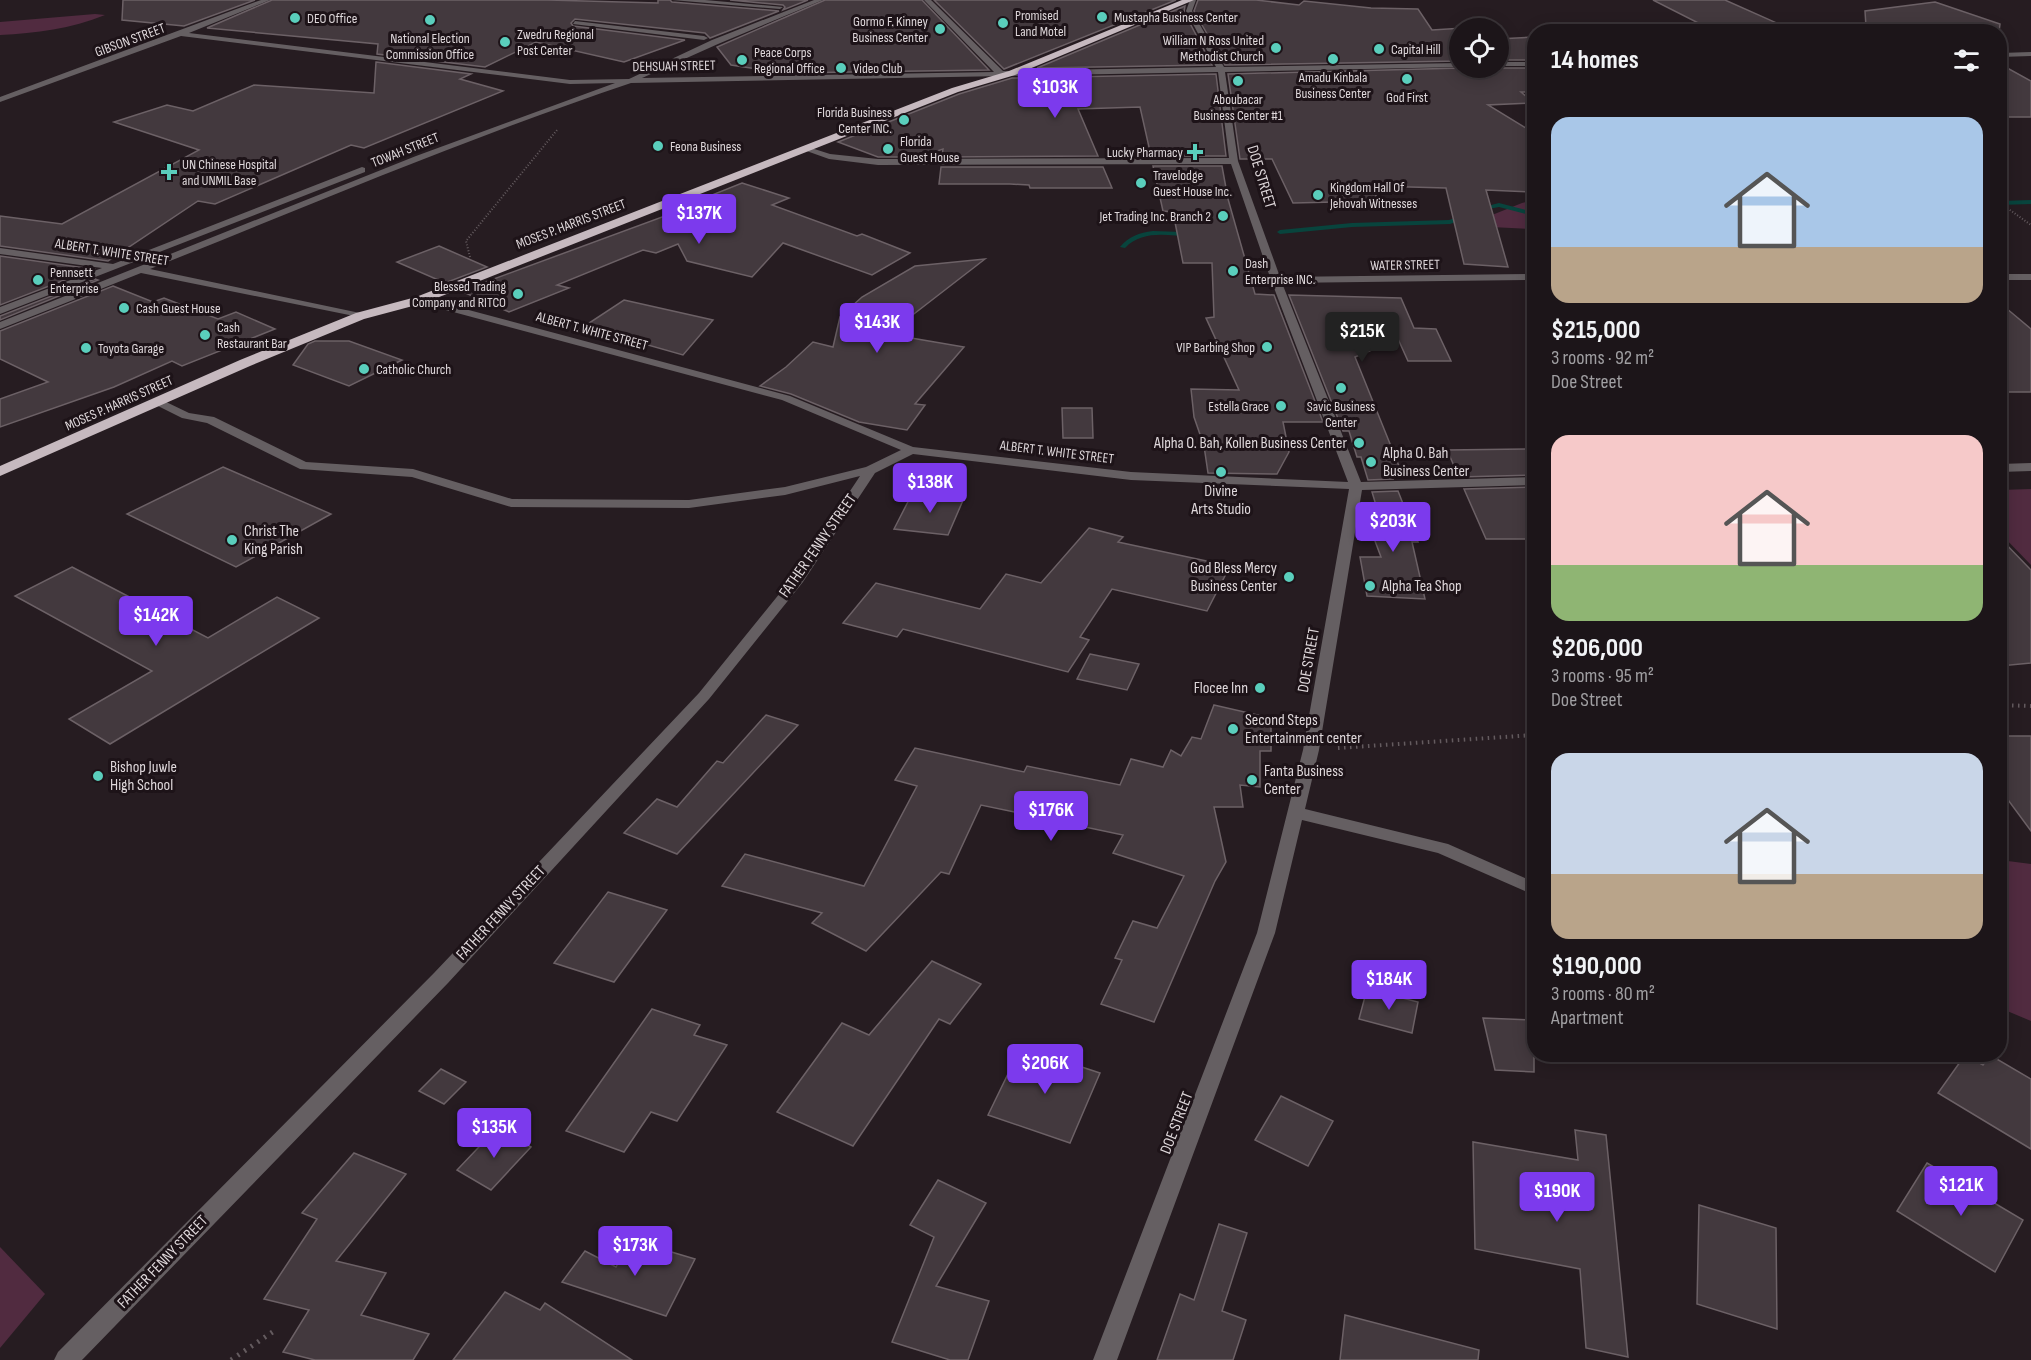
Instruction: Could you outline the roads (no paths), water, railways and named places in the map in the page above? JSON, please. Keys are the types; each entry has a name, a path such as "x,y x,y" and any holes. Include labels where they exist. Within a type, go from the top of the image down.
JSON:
{"highway":[{"name":"MOSES P. HARRIS STREET","path":"0,472 245,363 360,315 420,300 955,90 1006,73 1150,14 1192,0"}],"street":[{"name":"GIBSON STREET","path":"0,100 267,0"},
{"path":"675,0 780,7"},
{"name":"TOWAH STREET","path":"0,311 524,108 606,80 798,0"},
{"name":"TOWAH STREET","path":"0,326 419,158 567,102 630,81 715,42 820,0"},
{"path":"927,0 1006,73"},
{"name":"DOE STREET","path":"1105,1360 1266,933 1311,750 1356,486 1276,280 1234,161 1221,69 1189,11 1192,0"},
{"path":"575,23 704,38"},
{"name":"DEHSUAH STREET","path":"180,34 570,82 1449,65"},
{"path":"2007,55 2031,54"},
{"path":"1509,64 1527,64"},
{"path":"805,149 829,156 878,162 1234,161"},
{"name":"ALBERT T. WHITE STREET","path":"0,251 140,270 360,315"},
{"name":"WATER STREET","path":"1276,280 1527,277"},
{"path":"2007,277 2031,277"},
{"name":"ALBERT T. WHITE STREET","path":"420,300 786,398 911,450 1131,476 1356,486 1527,481"},
{"path":"158,402 186,416 210,420 304,466 413,473 511,503 689,504 785,491 870,470 911,450"},
{"path":"2007,468 2031,467"},
{"name":"FATHER FENNY STREET","path":"66,1360 441,978 704,696 798,579 870,470"},
{"path":"1297,813 1442,848 1527,886"}],"waterway":[{"path":"2007,203 2031,202"},
{"path":"1478,209 1499,205 1527,212"},
{"path":"1280,232 1352,225 1450,222 1465,217"},
{"path":"1123,247 1129,241 1144,234 1190,235"}],"place":[{"name":"Mustapha Business Center","path":"1102,17"},
{"name":"DEO Office","path":"295,18"},
{"name":"National Election Commission Office","path":"430,20"},
{"name":"Promised Land Motel","path":"1003,23"},
{"name":"Gormo F. Kinney Business Center","path":"940,29"},
{"name":"Zwedru Regional Post Center","path":"505,42"},
{"name":"William N Ross United Methodist Church","path":"1276,48"},
{"name":"Capital Hill","path":"1379,49"},
{"name":"Amadu Kinbala Business Center","path":"1333,59"},
{"name":"Peace Corps Regional Office","path":"742,60"},
{"name":"Video Club","path":"841,68"},
{"name":"God First","path":"1407,79"},
{"name":"Aboubacar Business Center #1","path":"1238,81"},
{"name":"Florida Business Center INC.","path":"904,120"},
{"name":"Feona Business","path":"658,146"},
{"name":"Florida Guest House","path":"888,149"},
{"name":"Lucky Pharmacy","path":"1195,152"},
{"name":"UN Chinese Hospital and UNMIL Base","path":"169,172"},
{"name":"Travelodge Guest House Inc.","path":"1141,183"},
{"name":"Kingdom Hall Of Jehovah Witnesses","path":"1318,195"},
{"name":"Jet Trading Inc. Branch 2","path":"1223,216"},
{"name":"Dash Enterprise INC.","path":"1233,271"},
{"name":"Pennsett Enterprise","path":"38,280"},
{"name":"Blessed Trading Company and RITCO","path":"518,294"},
{"name":"Cash Guest House","path":"124,308"},
{"name":"Cash Restaurant Bar","path":"205,335"},
{"name":"VIP Barbing Shop","path":"1267,347"},
{"name":"Toyota Garage","path":"86,348"},
{"name":"Catholic Church","path":"364,369"},
{"name":"Savic Business Center","path":"1341,388"},
{"name":"Estella Grace","path":"1281,406"},
{"name":"Alpha O. Bah, Kollen Business Center","path":"1359,443"},
{"name":"Alpha O. Bah Business Center","path":"1371,462"},
{"name":"Divine Arts Studio","path":"1221,472"},
{"name":"Christ The King Parish","path":"232,540"},
{"name":"God Bless Mercy Business Center","path":"1289,577"},
{"name":"Alpha Tea Shop","path":"1370,586"},
{"name":"Flocee Inn","path":"1260,688"},
{"name":"Second Steps Entertainment center","path":"1233,729"},
{"name":"Bishop Juwle High School","path":"98,776"},
{"name":"Fanta Business Center","path":"1252,780"}]}
